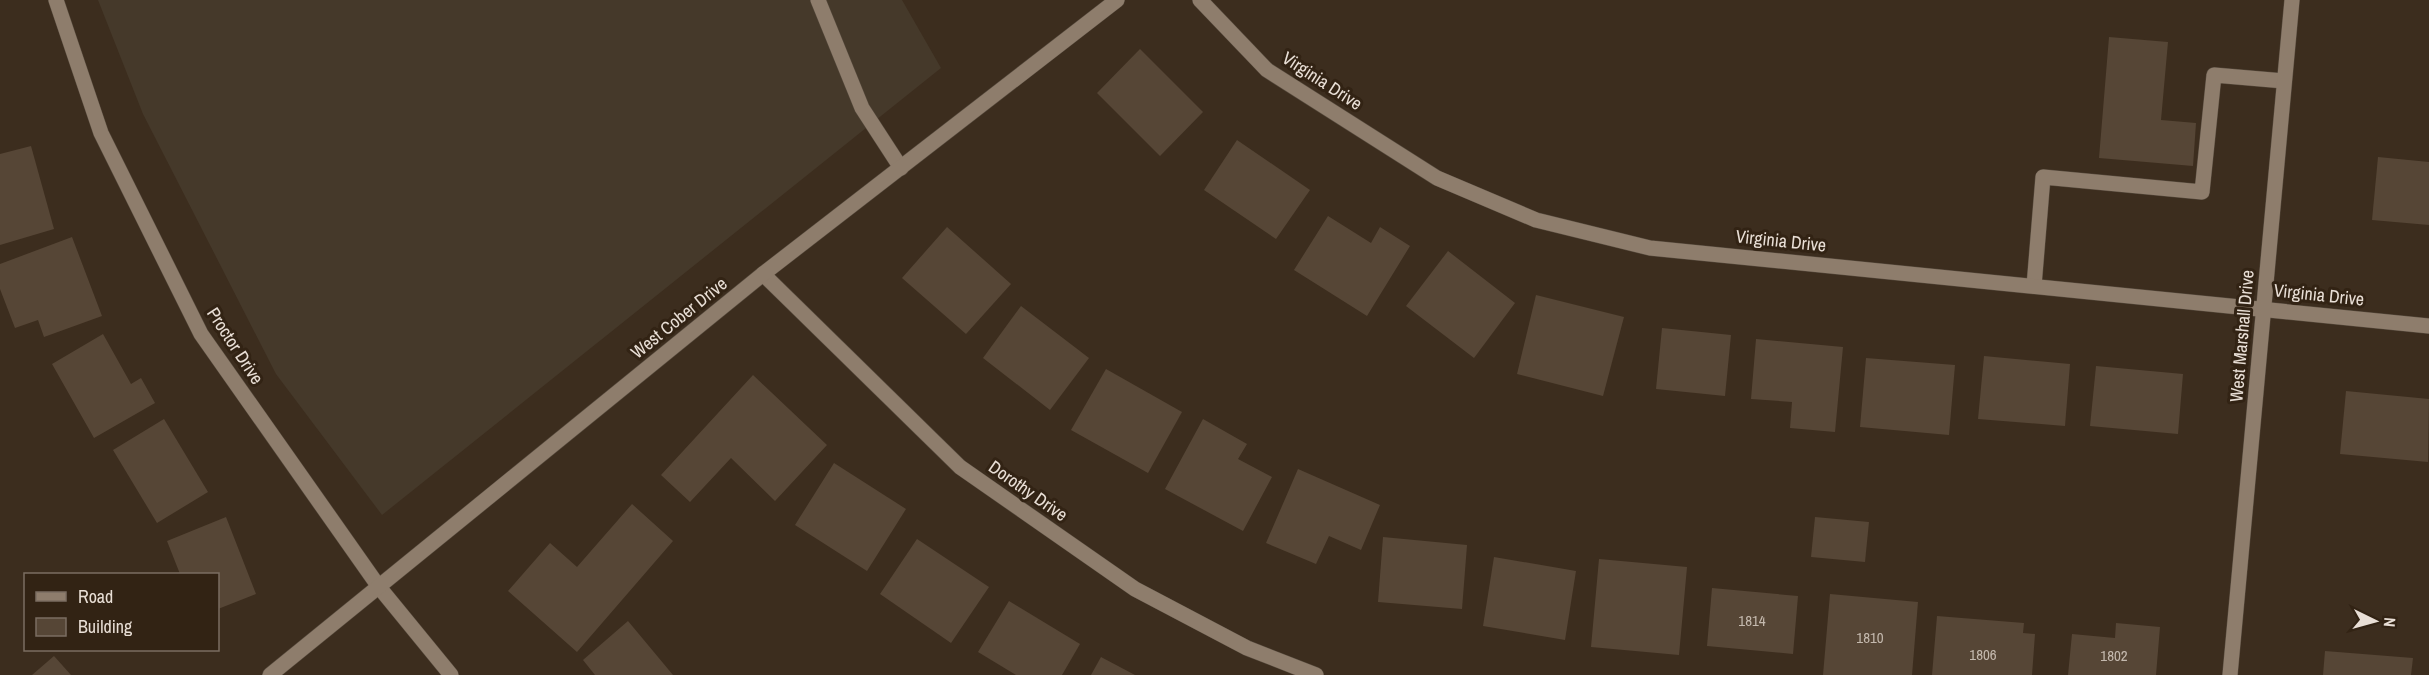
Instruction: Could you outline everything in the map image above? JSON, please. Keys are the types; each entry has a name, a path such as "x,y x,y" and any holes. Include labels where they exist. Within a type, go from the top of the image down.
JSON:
{"street":[{"name":"Proctor Drive","path":"56,0 101,132 201,334 379,587 451,675"},
{"path":"818,0 862,108 901,168"},
{"name":"West Cober Drive","path":"270,675 764,274 1118,0"},
{"name":"Virginia Drive","path":"1200,0 1267,70 1437,178 1536,220 1650,248 2429,326"},
{"name":"West Marshall Drive","path":"2230,675 2292,0"},
{"path":"2034,286 2043,177 2202,192 2214,75 2284,81"},
{"name":"Dorothy Drive","path":"764,274 960,466 1134,589 1247,648 1316,675"}],"shaded area":[{"path":"98,0 902,0 941,68 382,515 276,374 143,114"}],"building":[{"path":"2109,37 2168,42 2161,120 2196,123 2193,166 2099,158"},
{"path":"1140,49 1203,112 1160,156 1097,93"},
{"path":"1237,140 1310,190 1276,239 1204,190"},
{"path":"31,146 54,229 0,245 0,154"},
{"path":"2378,157 2429,162 2429,225 2372,220"},
{"path":"1328,216 1371,243 1380,227 1410,246 1367,316 1294,270"},
{"path":"947,227 1011,284 966,334 902,278"},
{"path":"72,237 102,316 44,337 38,320 15,328 0,289 0,264"},
{"path":"1448,251 1515,303 1474,358 1406,306"},
{"path":"1536,295 1624,317 1603,396 1517,374"},
{"path":"1021,306 1089,358 1050,410 983,358"},
{"path":"1662,328 1731,335 1725,396 1656,389"},
{"path":"103,334 131,384 141,378 155,403 94,438 52,364"},
{"path":"1756,339 1843,347 1835,432 1790,428 1792,402 1751,399"},
{"path":"1984,356 2070,364 2065,426 1978,419"},
{"path":"1866,358 1955,365 1949,435 1860,427"},
{"path":"2096,366 2183,374 2178,434 2090,426"},
{"path":"1106,369 1182,412 1148,473 1071,430"},
{"path":"753,375 827,445 775,501 731,458 690,502 661,475"},
{"path":"2346,391 2429,399 2428,462 2340,454"},
{"path":"164,419 208,492 157,523 113,450"},
{"path":"1203,419 1247,444 1238,459 1272,477 1243,531 1165,489"},
{"path":"834,463 906,509 867,571 795,525"},
{"path":"1298,469 1380,505 1361,550 1329,536 1316,564 1266,543"},
{"path":"632,504 673,541 577,652 508,591 550,543 577,567"},
{"path":"226,517 256,594 219,609 219,573 180,573 167,541"},
{"path":"1815,517 1869,522 1865,562 1811,557"},
{"path":"1383,537 1467,545 1462,609 1378,602"},
{"path":"917,539 989,587 951,643 880,594"},
{"path":"1494,557 1576,571 1565,640 1483,626"},
{"path":"1599,559 1687,567 1679,655 1591,647"},
{"path":"1712,588 1798,596 1793,654 1707,646"},
{"path":"1830,594 1918,602 1912,675 1823,675"},
{"path":"1009,601 1080,644 1062,675 1016,675 978,652"},
{"path":"1937,616 2024,623 2023,633 2035,634 2032,675 1932,675"},
{"path":"628,621 673,675 595,675 583,660"},
{"path":"2116,623 2160,627 2156,675 2068,675 2072,634 2115,638"},
{"path":"2325,651 2413,658 2411,675 2323,675"},
{"path":"54,656 71,675 32,675"},
{"path":"1101,657 1135,675 1091,675"}]}
